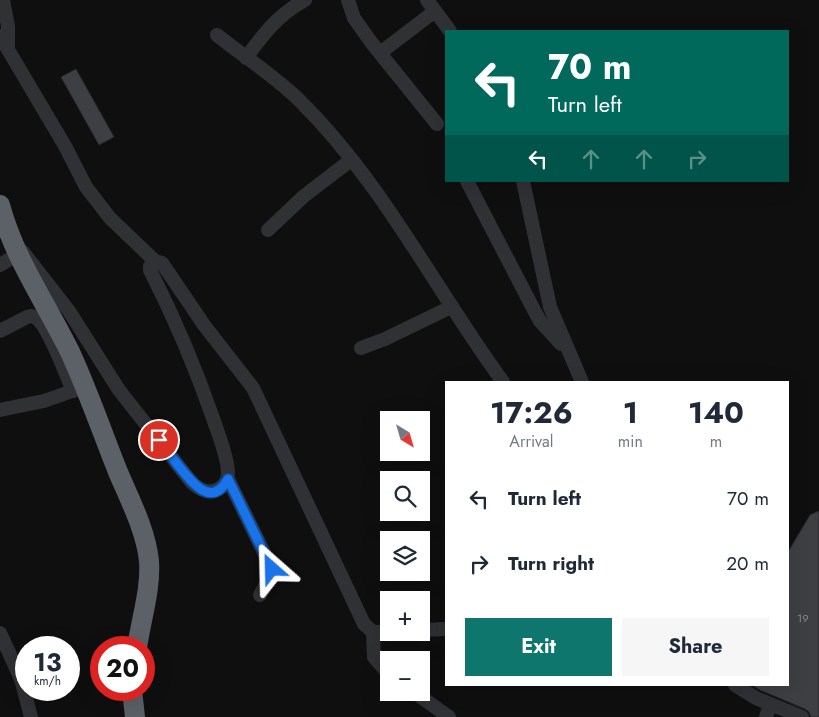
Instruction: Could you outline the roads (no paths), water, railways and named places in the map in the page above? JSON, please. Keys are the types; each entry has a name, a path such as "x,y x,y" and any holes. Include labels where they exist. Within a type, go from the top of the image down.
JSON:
{"highway":[{"path":"0,205 15,246 35,290 69,352 78,389 125,488 146,546 149,561 149,577 139,636"},
{"path":"133,701 135,717"}],"street":[{"path":"3,0 8,26 8,48"},
{"path":"246,58 282,6 305,0"},
{"path":"348,0 354,18 437,124"},
{"path":"380,53 431,6 449,30"},
{"path":"217,35 299,100 350,160 397,222 451,307 502,381"},
{"path":"0,36 65,146 86,187 104,212 155,261 162,263 204,324 253,388 287,457 349,596 364,624 373,632 380,632"},
{"path":"268,230 304,196 350,160"},
{"path":"468,182 537,316 567,350"},
{"path":"523,182 550,307 582,381"},
{"path":"0,265 15,246 55,292 119,390 192,483 202,490 215,491 225,485 228,479"},
{"path":"155,261 150,266 150,270 184,340 220,439 228,465 228,479 272,569 271,575 260,594"},
{"path":"362,348 451,307"},
{"path":"0,331 27,316 37,318 46,330 78,389 44,401 0,410"},
{"path":"430,629 445,628"},
{"path":"373,632 374,657 380,664"},
{"path":"0,633 21,678 30,717"},
{"path":"737,686 756,698 768,710 802,717"},
{"path":"427,701 449,717"}]}
